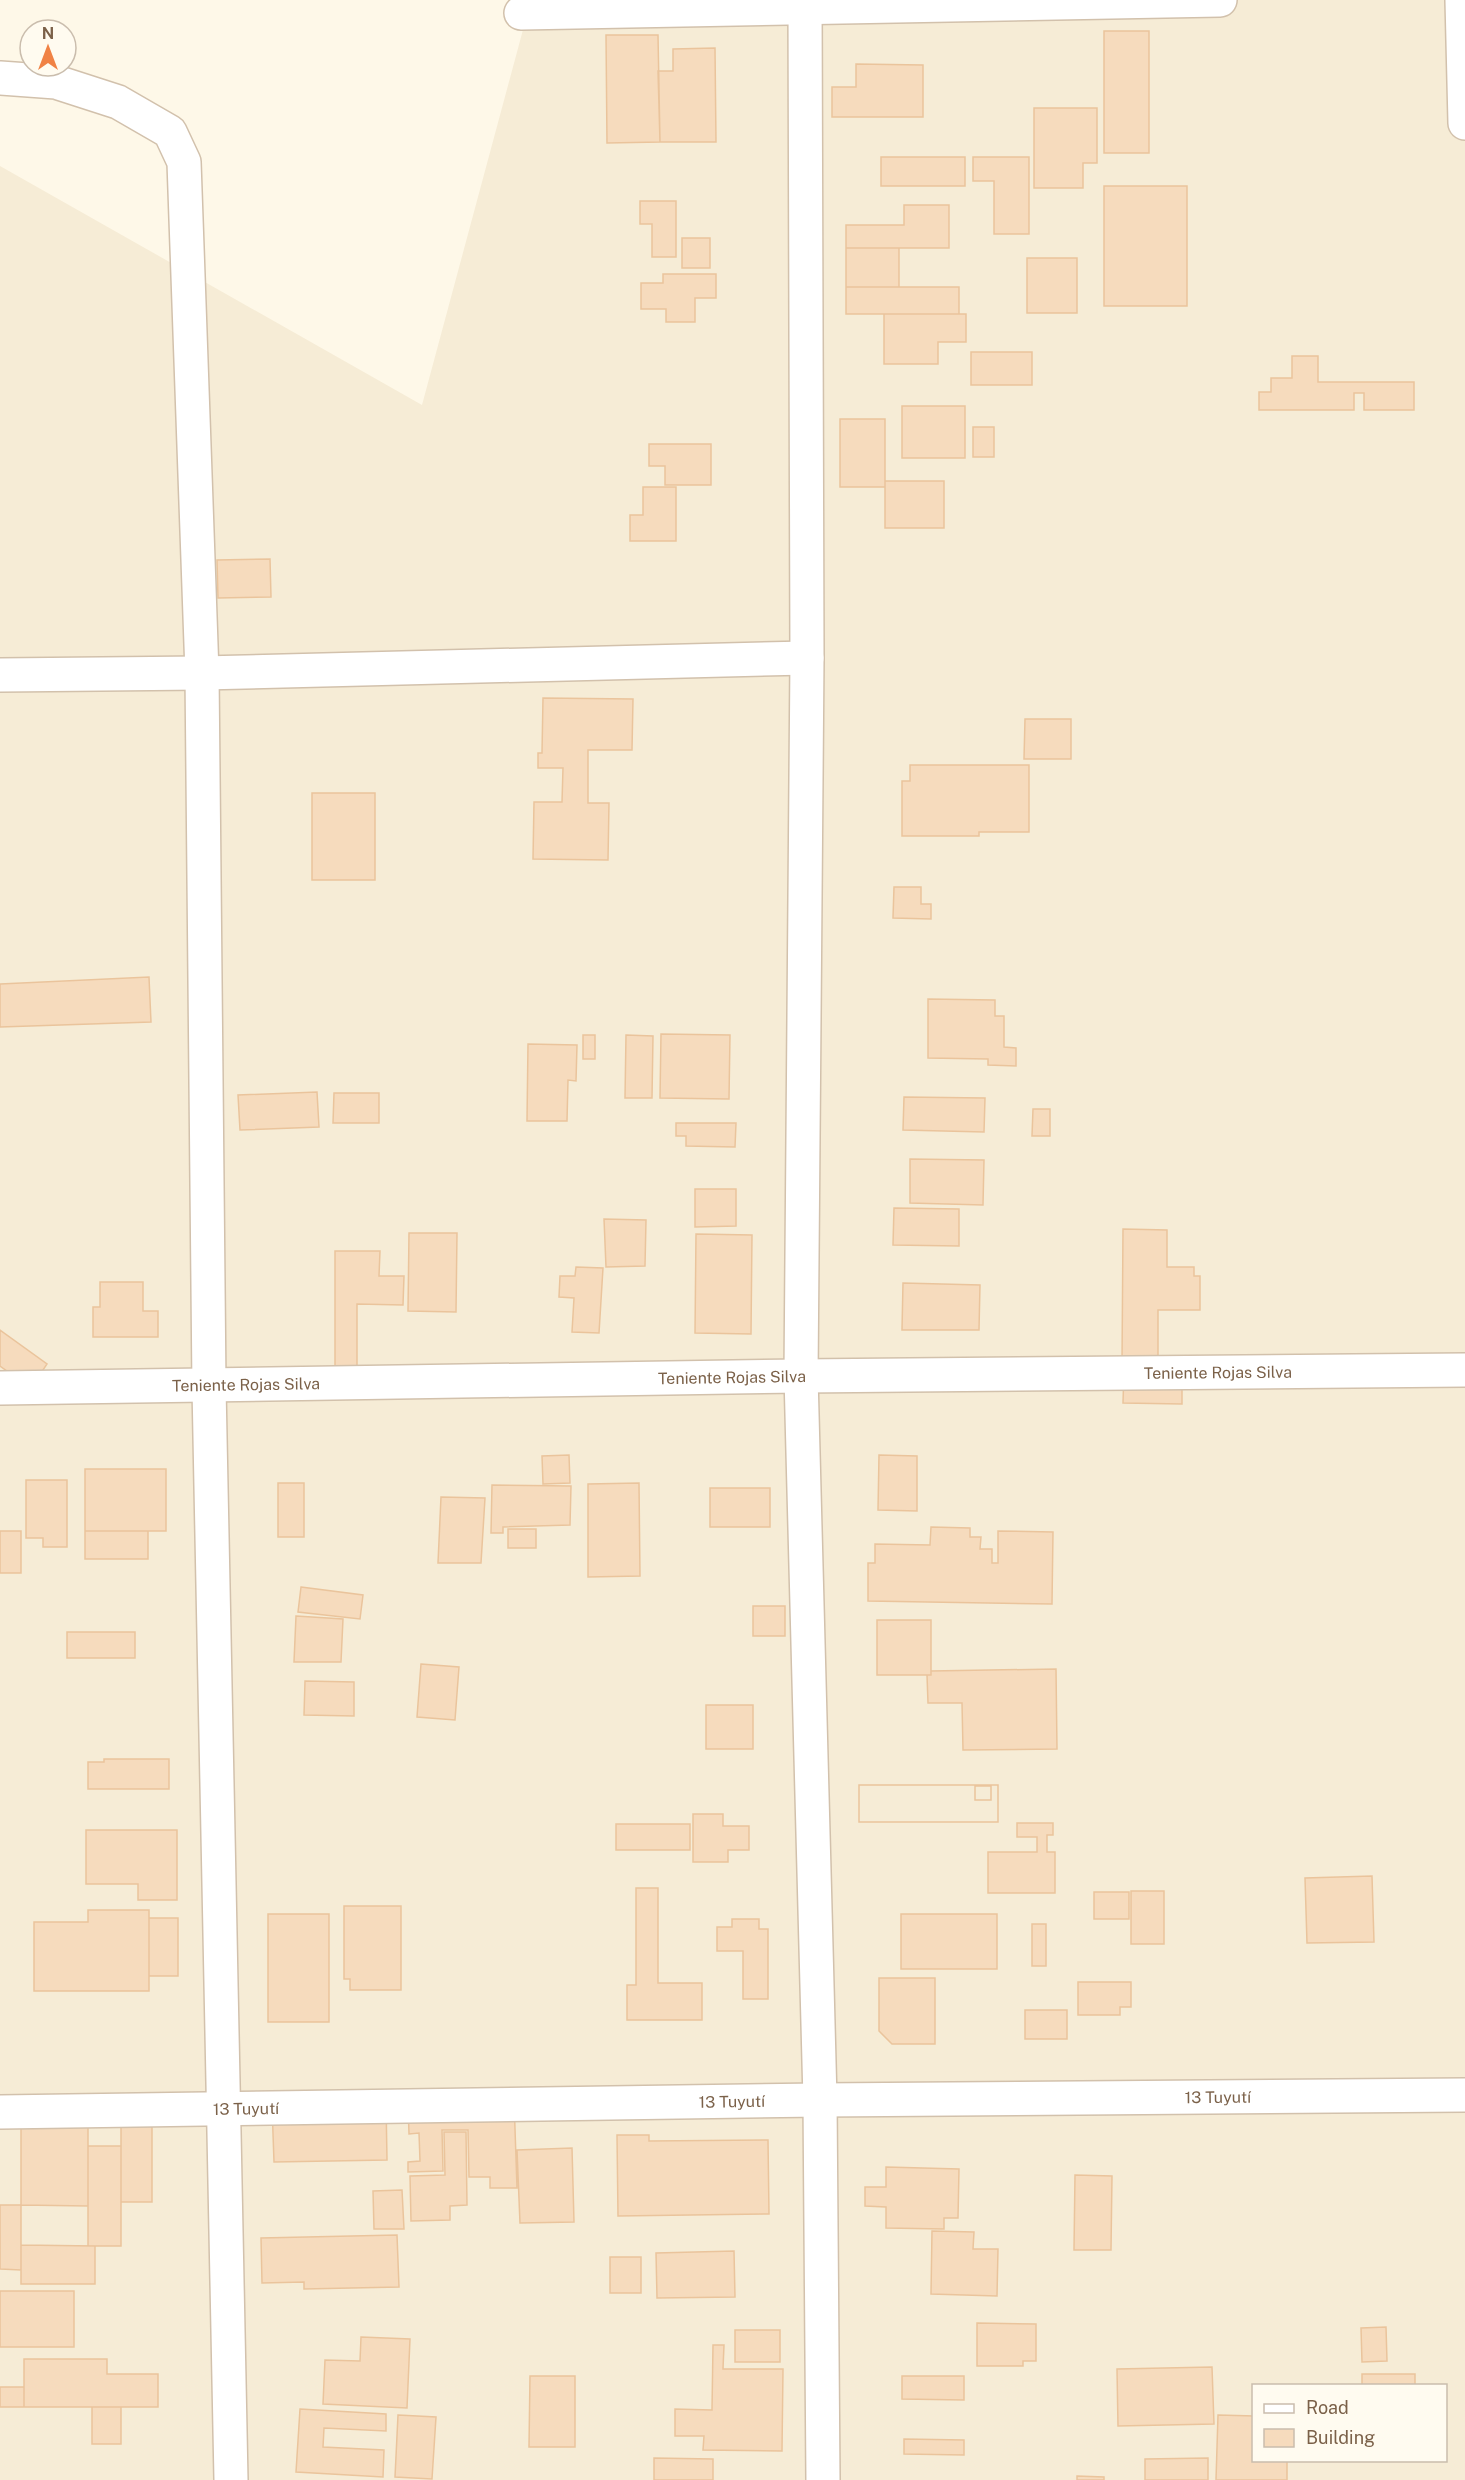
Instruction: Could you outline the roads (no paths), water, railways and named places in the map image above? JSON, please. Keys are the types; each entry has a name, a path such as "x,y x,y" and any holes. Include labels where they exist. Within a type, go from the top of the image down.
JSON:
{"street":[{"path":"521,13 805,4 1220,0"},
{"path":"1462,0 1465,123"},
{"path":"805,4 807,658 801,1377 820,2100 823,2480"},
{"path":"0,78 56,82 118,102 170,132 184,162 202,673 209,1387 231,2480"},
{"path":"0,675 202,673 807,658"},
{"name":"Teniente Rojas Silva","path":"0,1388 1465,1370"},
{"name":"13 Tuyutí","path":"0,2112 820,2100 1465,2095"}]}
